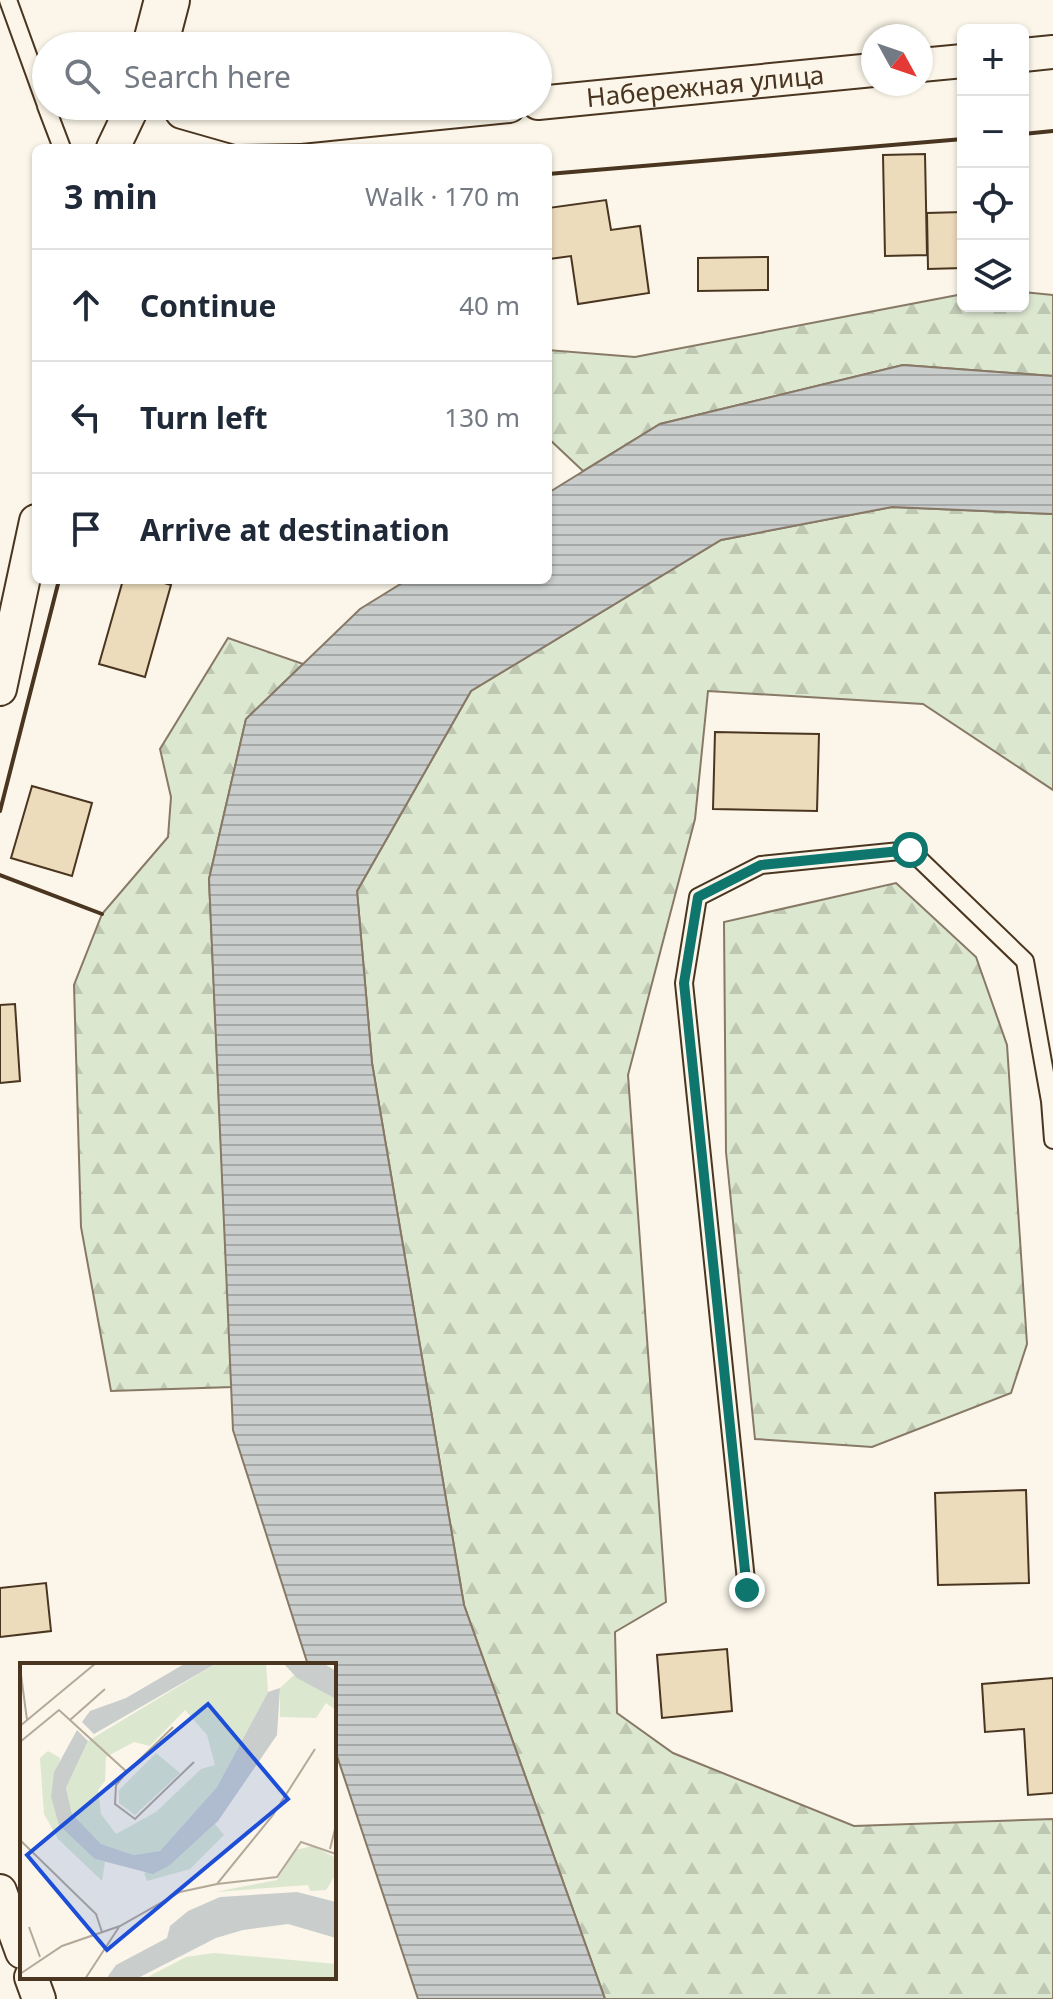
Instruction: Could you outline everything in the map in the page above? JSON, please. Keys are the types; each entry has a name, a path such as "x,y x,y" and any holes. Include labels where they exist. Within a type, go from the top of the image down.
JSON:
{"street":[{"path":"159,32 167,0"},
{"path":"1029,54 1053,52"},
{"path":"933,64 957,62"},
{"name":"Набережная улица","path":"552,102 861,71"},
{"path":"115,144 126,120"},
{"path":"210,120 238,128 299,127 369,120"},
{"path":"0,689 32,540"},
{"path":"0,1891 20,1946"},
{"path":"32,1979 39,1999"}],"lane":[{"path":"8,0 32,67"},
{"path":"51,120 60,144"},
{"path":"747,1590 684,983 698,897 761,865 910,850 1025,961 1052,1101 1053,1140"}],"green space":[{"path":"1029,293 1053,295 1053,376 903,365 660,424 583,471 552,442 552,350 635,357 957,295 957,312 1029,312"},
{"path":"892,507 1053,514 1053,790 923,704 708,691 695,819 628,1075 666,1602 615,1632 617,1713 673,1753 854,1826 1053,1819 1053,1999 605,1999 464,1605 372,1063 357,891 471,691 721,540"},
{"path":"228,638 303,664 246,719 209,879 232,1387 111,1391 81,1227 74,985 102,914 168,837 171,797 160,749"},
{"path":"896,883 976,957 1007,1045 1027,1344 1011,1393 872,1447 755,1439 726,1152 724,922"}],"shaded area":[{"path":"903,365 1053,376 1053,514 892,507 721,540 471,691 357,891 372,1063 464,1605 605,1999 418,1999 336,1753 336,1663 307,1663 233,1430 209,879 246,719 360,609 401,584 552,584 552,491 660,424"}],"building":[{"path":"925,154 927,255 885,256 883,155"},
{"path":"606,200 611,230 640,226 649,293 578,304 571,256 552,259 552,207"},
{"path":"957,212 957,268 928,269 927,213"},
{"path":"768,257 768,290 698,291 698,258"},
{"path":"122,584 171,585 145,677 99,664"},
{"path":"715,732 819,734 817,811 713,809"},
{"path":"32,786 92,803 72,876 11,858"},
{"path":"15,1004 20,1081 0,1083 0,1005"},
{"path":"1026,1490 1029,1583 938,1585 935,1493"},
{"path":"46,1583 51,1631 0,1637 0,1588"},
{"path":"727,1649 732,1711 662,1718 657,1655"},
{"path":"1053,1678 1053,1793 1028,1795 1024,1729 985,1732 982,1684"}],"wall":[{"path":"1029,133 1053,131"},
{"path":"552,174 957,140"},
{"path":"0,811 58,584"},
{"path":"0,875 102,914"}],"route":[{"path":"747,1590 684,983 698,897 761,865 910,850"}]}
